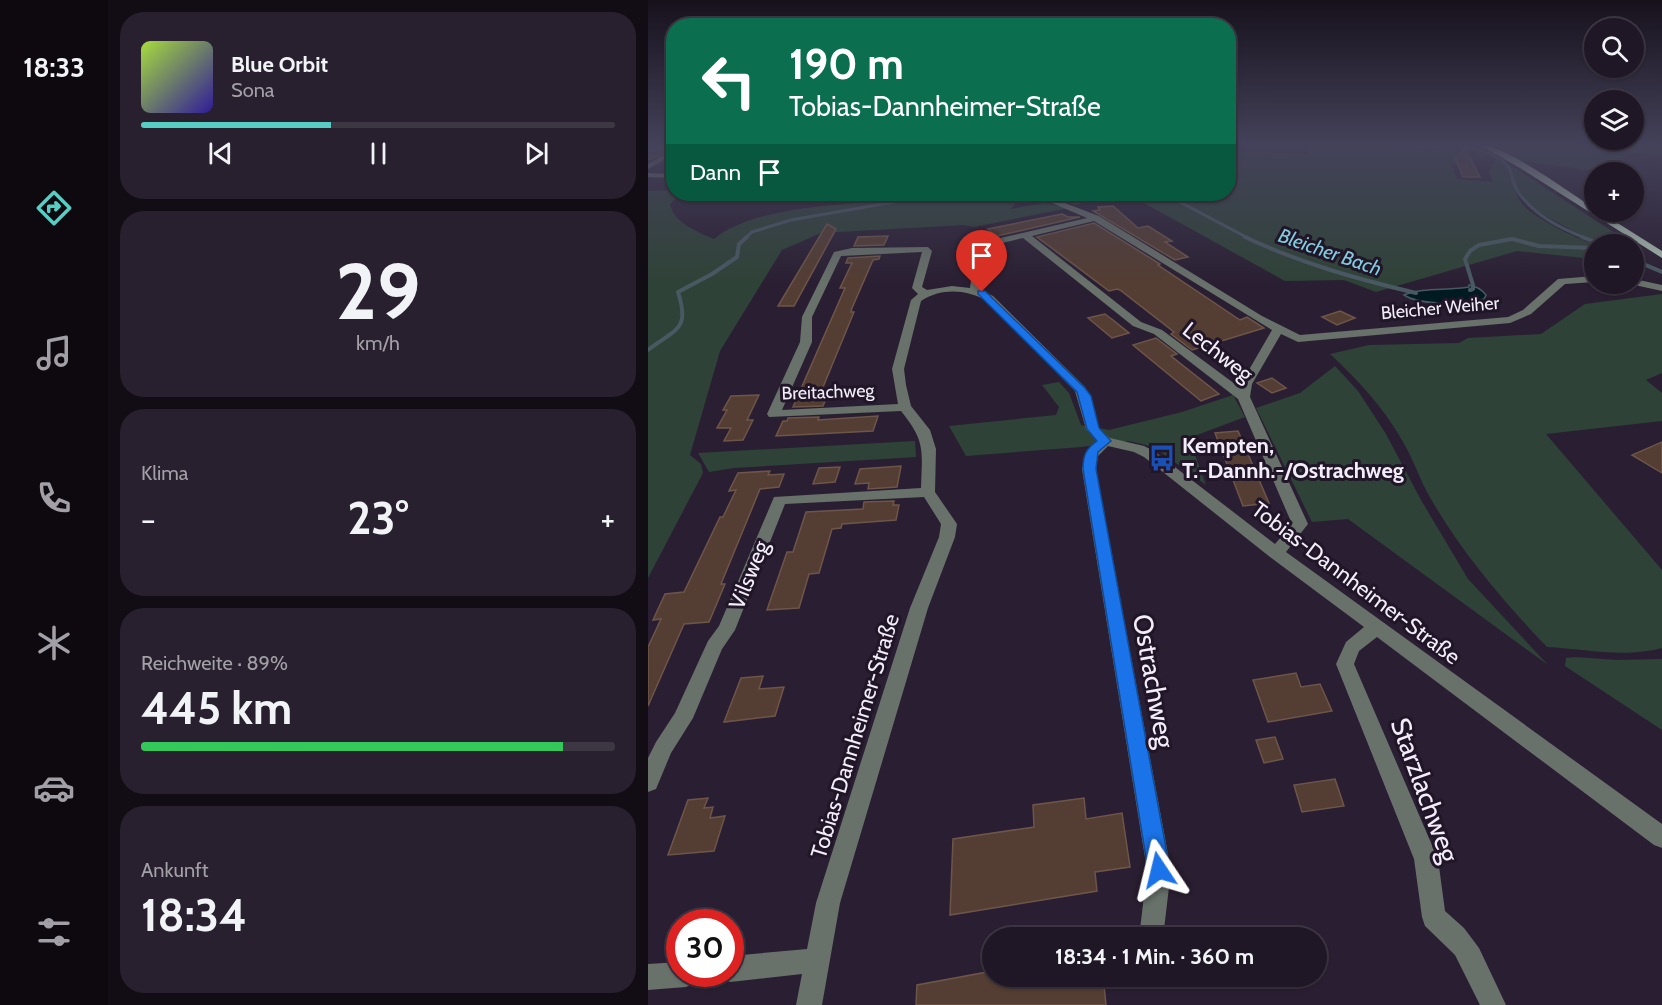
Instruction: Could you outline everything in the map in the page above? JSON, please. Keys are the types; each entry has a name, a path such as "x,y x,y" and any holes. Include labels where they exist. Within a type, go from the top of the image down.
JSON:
{"main road":[{"path":"1562,191 1662,255"}],"street":[{"path":"1054,201 1096,218 1278,330 1246,384 1244,397"},
{"path":"975,290 982,247 994,242 1096,218"},
{"name":"Lechweg","path":"1025,235 1137,324 1158,332 1244,397 1300,524 1276,554"},
{"name":"Breitachweg","path":"905,406 774,414 806,342 807,318 837,254 852,251 925,249 927,251 917,288 926,294"},
{"name":"Bleicher Weiher","path":"1278,330 1298,339 1510,320 1527,312 1562,281 1584,280"},
{"path":"1644,284 1662,288"},
{"path":"928,492 929,449 923,430 905,406 898,369 916,300 926,294 938,291 975,290 989,298 1081,390 1085,396 1093,429 1105,441"},
{"name":"Tobias-Dannheimer-Straße","path":"1105,441 1149,453 1276,554 1662,837"},
{"name":"Ostrachweg","path":"1105,441 1093,450 1089,458 1089,469 1159,870 1151,927"},
{"name":"Tobias-Dannheimer-Straße","path":"809,1005 831,893 919,608 947,537 949,524 928,492"},
{"name":"Vilsweg","path":"648,782 663,748 683,718 714,646 726,630 779,500 928,492"},
{"name":"Starzlachweg","path":"1376,628 1352,647 1345,664 1426,859 1434,917 1454,933 1473,957 1493,1005"},
{"path":"744,968 819,960"},
{"path":"648,977 666,976"}],"green space":[{"path":"648,191 666,191 666,201 673,201 670,204 676,217 714,239 730,228 772,214 875,201 1017,201 1011,209 1045,203 1069,208 974,227 964,225 821,233 782,250 720,351 690,455 701,464 703,473 648,578"},
{"path":"1236,191 1515,191 1526,208 1539,218 1584,240 1584,258 1517,251 1376,292 1344,280 1285,281 1140,201 1236,201"},
{"path":"1518,191 1550,191 1584,213 1584,222 1598,222 1617,234 1584,234 1584,237 1531,208"},
{"path":"1063,201 1091,201 1075,205"},
{"path":"1662,294 1662,373 1646,380 1662,393 1662,421 1546,434 1662,570 1662,648 1619,653 1547,647 1470,558 1431,499 1407,449 1388,418 1360,384 1330,354 1369,345 1459,343 1468,338 1541,334 1585,304"},
{"path":"1335,366 1358,391 1386,434 1421,500 1468,579 1548,665 1348,519 1312,522 1256,408 1300,393"},
{"path":"1059,382 1069,393 1081,425 1109,430 1182,412 1233,395 1245,417 1189,438 1206,485 1154,447 1129,441 966,456 949,426 1056,415 1059,407 1042,385"},
{"path":"915,441 916,457 734,468 709,472 698,453"},
{"path":"1566,658 1617,660 1662,659 1662,730 1565,666"}],"water":[{"path":"1469,285 1483,291 1486,295 1484,299 1443,303 1421,301 1404,295 1419,291 1469,287"}],"building":[{"path":"1113,206 1138,228 1148,226 1172,241 1165,242 1188,257 1175,260 1093,211 1100,210 1098,207"},
{"path":"1062,214 1068,217 1080,217 997,236 988,229"},
{"path":"1094,223 1160,264 1158,265 1240,320 1247,317 1264,328 1192,350 1171,334 1174,332 1120,290 1109,291 1037,237"},
{"path":"827,224 836,229 794,306 778,306"},
{"path":"888,236 884,245 854,246 858,237"},
{"path":"880,256 879,259 873,260 852,308 851,312 854,312 821,392 829,391 823,406 793,407 845,288 840,288 852,263 846,263 848,258"},
{"path":"1340,311 1355,318 1337,325 1322,317"},
{"path":"1105,314 1129,333 1112,338 1088,318"},
{"path":"1156,338 1177,354 1171,356 1219,394 1201,401 1133,345"},
{"path":"1272,378 1286,388 1272,393 1257,383"},
{"path":"759,395 747,420 753,420 743,440 724,441 731,428 717,428 727,410 723,410 731,396"},
{"path":"878,416 873,431 776,436 783,421 787,421 788,418 819,417 818,420"},
{"path":"1238,431 1269,503 1243,506 1215,433"},
{"path":"1662,442 1662,473 1632,455"},
{"path":"901,466 897,487 868,489 869,483 855,484 860,469"},
{"path":"840,467 835,482 813,484 819,468"},
{"path":"770,471 768,475 784,474 779,487 760,489 721,584 725,584 709,622 684,624 648,706 648,647 661,619 653,620 665,594 684,592 720,517 723,517 736,490 729,491 738,473"},
{"path":"894,501 893,505 899,505 896,520 842,524 841,528 832,529 819,573 809,574 799,608 767,610 787,552 793,552 806,512 863,509 864,502"},
{"path":"1296,673 1301,687 1320,684 1332,711 1268,722 1253,680"},
{"path":"763,676 759,689 784,687 775,716 724,722 741,678"},
{"path":"1275,737 1283,759 1264,763 1256,740"},
{"path":"1335,779 1344,806 1302,812 1294,785"},
{"path":"708,798 704,808 713,807 710,818 725,816 714,851 668,855 688,800"},
{"path":"1084,798 1086,819 1122,813 1130,867 1095,872 1097,891 950,915 953,839 1034,827 1033,805"},
{"path":"982,973 982,987 1104,987 1106,1005 916,1005 917,985"}],"waterway":[{"path":"1517,191 1540,214 1584,238"},
{"name":"Bleicher Bach","path":"745,238 752,232 791,220 900,201"},
{"name":"Bleicher Bach","path":"1178,201 1248,238"},
{"name":"Bleicher Bach","path":"648,350 678,327 682,314 678,292 712,274 737,257 739,244 747,237"},
{"name":"Bleicher Bach","path":"1245,237 1329,270 1416,293"},
{"name":"Bleicher Bach","path":"1470,290 1473,289 1473,285 1465,259 1470,251 1479,245 1512,239 1539,246 1584,248"},
{"name":"Bleicher Bach","path":"1644,264 1662,272"}],"place":[{"name":"Kempten, T.-Dannh.-/Ostrachweg","path":"1162,458"}],"route":[{"path":"982,292 1081,390 1085,396 1093,429 1105,441 1093,450 1089,458 1089,469 1159,870"}]}
